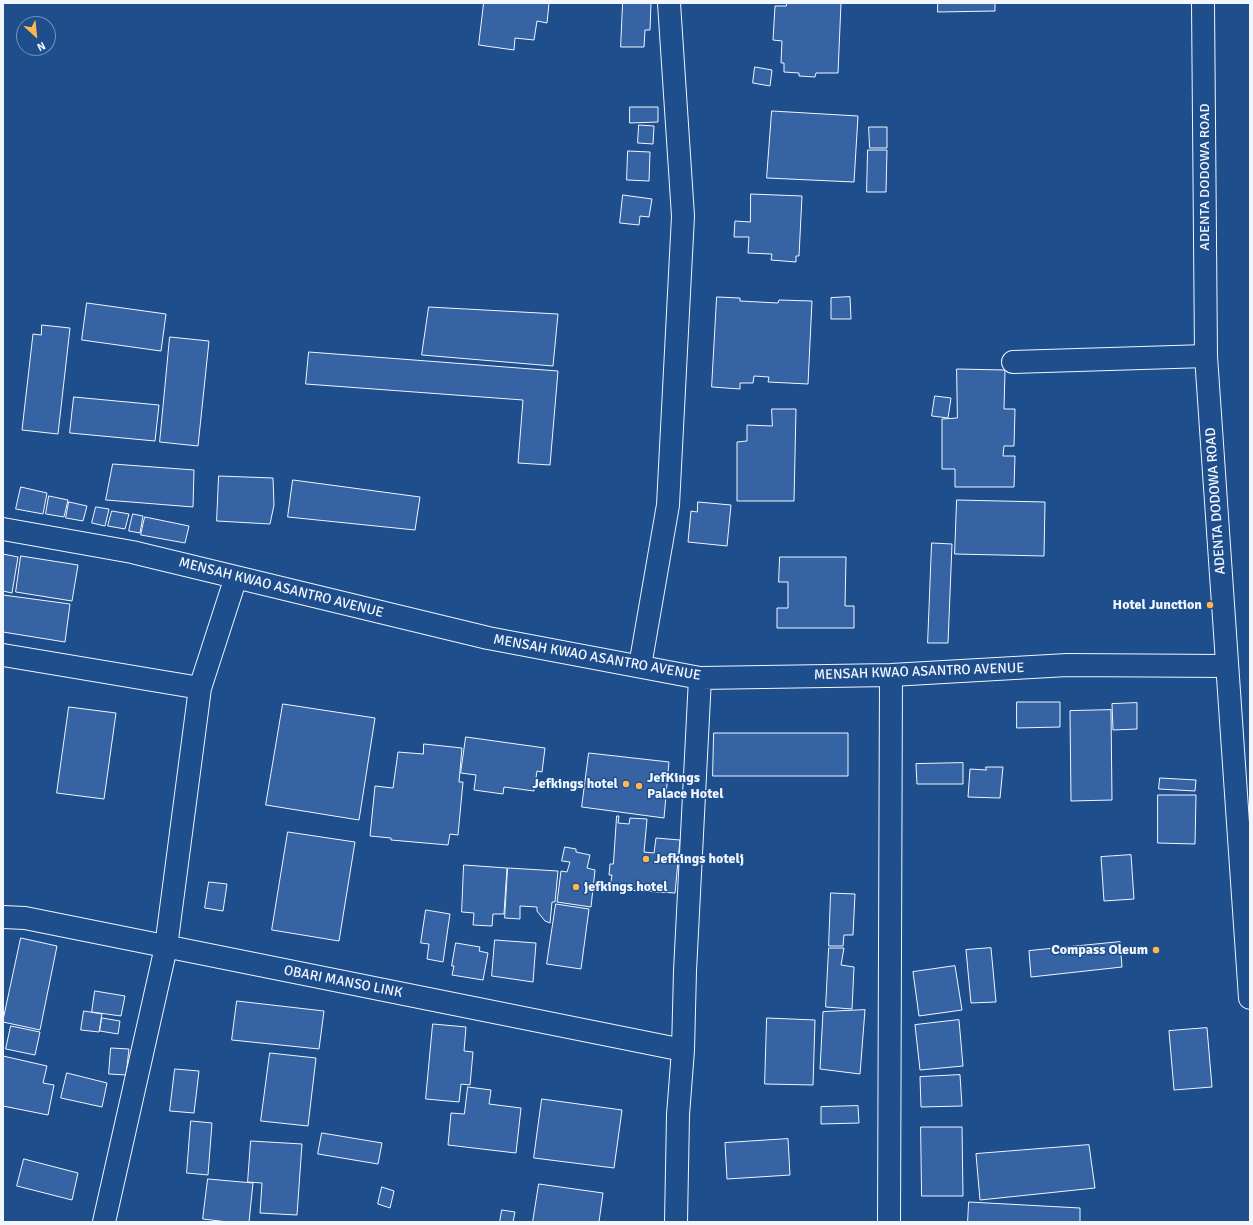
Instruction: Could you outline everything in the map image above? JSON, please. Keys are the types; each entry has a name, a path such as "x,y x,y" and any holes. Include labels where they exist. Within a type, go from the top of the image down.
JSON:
{"street":[{"path":"640,666 668,505 683,216 669,3"},
{"name":"ADENTA DODOWA ROAD","path":"1203,3 1206,356 1249,962 1250,998"},
{"path":"1013,362 1206,356"},
{"name":"MENSAH KWAO ASANTRO AVENUE","path":"3,529 132,552 488,638 700,678 891,675 1067,665 1227,666"},
{"path":"104,1222 166,947 200,688 236,577"},
{"path":"3,655 200,688"},
{"path":"889,1222 891,675"},
{"path":"676,1222 678,1115 700,678"},
{"name":"OBARI MANSO LINK","path":"3,917 24,918 682,1050"}],"building":[{"path":"484,3 549,3 547,23 537,21 534,40 515,38 514,50 479,45"},
{"path":"623,3 651,3 650,30 645,30 644,47 621,47"},
{"path":"787,3 841,3 838,73 816,73 815,77 799,76 799,73 784,72 784,63 781,63 782,41 773,40 775,6 786,6"},
{"path":"938,3 995,3 995,11 938,12"},
{"path":"755,67 772,70 770,86 753,83"},
{"path":"630,107 658,107 658,122 630,123"},
{"path":"772,111 858,116 854,182 767,178"},
{"path":"639,125 654,126 653,144 638,143"},
{"path":"869,127 887,127 887,148 870,148"},
{"path":"868,150 887,150 886,192 867,192"},
{"path":"628,151 650,152 649,181 627,180"},
{"path":"751,194 802,196 799,256 796,256 796,262 771,260 772,254 748,253 749,237 734,237 735,221 750,222"},
{"path":"623,195 652,199 649,217 640,216 639,225 620,223"},
{"path":"717,297 740,298 740,301 778,303 779,300 812,301 808,384 768,382 769,377 754,376 753,383 740,383 740,389 712,387"},
{"path":"850,297 851,319 831,319 831,298"},
{"path":"87,303 166,314 161,351 82,340"},
{"path":"429,307 558,314 553,366 422,355"},
{"path":"42,325 70,328 58,434 22,430 33,334 41,335"},
{"path":"170,337 209,341 198,446 160,442"},
{"path":"309,352 558,371 550,465 518,463 523,400 306,384"},
{"path":"957,369 1005,370 1004,409 1015,409 1014,446 1004,446 1003,456 1015,456 1014,487 955,487 955,469 942,469 942,419 957,418"},
{"path":"935,396 951,398 948,418 932,416"},
{"path":"74,397 159,405 155,441 70,433"},
{"path":"772,409 796,409 794,501 737,501 737,442 747,441 747,425 772,426"},
{"path":"113,464 194,470 193,507 106,500"},
{"path":"219,476 273,478 274,505 270,524 217,521"},
{"path":"293,480 420,497 415,530 288,517"},
{"path":"21,487 47,493 43,514 16,509"},
{"path":"49,496 68,500 64,517 46,514"},
{"path":"957,500 1045,502 1044,556 955,554"},
{"path":"69,502 87,506 83,521 66,518"},
{"path":"698,502 731,505 727,546 688,542 691,511 697,512"},
{"path":"96,507 109,509 105,526 92,523"},
{"path":"112,511 129,514 125,529 108,526"},
{"path":"133,514 143,516 140,533 129,531"},
{"path":"145,517 189,526 185,543 141,535"},
{"path":"932,543 952,544 948,643 928,643"},
{"path":"3,554 18,557 12,593 3,591"},
{"path":"21,556 78,565 72,601 16,592"},
{"path":"780,557 846,557 845,606 854,606 854,628 777,628 777,608 788,608 788,582 779,582"},
{"path":"3,595 70,604 65,642 3,632"},
{"path":"1017,702 1060,702 1060,727 1017,728"},
{"path":"1137,703 1137,729 1113,730 1112,704"},
{"path":"283,704 375,718 359,820 266,805"},
{"path":"69,707 116,713 104,799 57,793"},
{"path":"1111,710 1112,800 1071,801 1070,711"},
{"path":"714,733 848,733 848,776 713,776"},
{"path":"466,737 545,748 542,772 537,771 534,791 504,787 503,794 474,790 476,775 461,773"},
{"path":"424,744 462,748 459,782 463,782 458,835 450,834 448,845 391,840 391,838 370,836 375,786 393,788 398,752 423,754"},
{"name":"Jefkings hotel","path":"589,753 669,762 664,818 582,807"},
{"path":"963,763 963,784 917,784 916,764"},
{"path":"986,767 1003,767 1000,798 968,797 970,769 986,770"},
{"path":"1160,778 1196,780 1195,791 1159,789"},
{"path":"1158,795 1196,795 1195,844 1158,843"},
{"name":"Jefkings hotelj","path":"617,816 619,816 618,823 629,824 630,818 647,819 644,852 654,853 656,838 680,840 675,893 610,889 612,875 609,875 610,864 613,864"},
{"path":"288,832 355,842 339,941 272,930"},
{"name":"jefkings hotel","path":"565,847 576,849 576,852 590,855 587,868 595,870 591,907 557,902 561,871 567,872 570,862 562,861"},
{"path":"1131,855 1134,899 1104,901 1101,857"},
{"path":"464,865 507,868 504,914 493,914 492,926 473,925 474,913 462,912"},
{"path":"508,868 558,871 555,902 552,902 550,923 545,921 537,911 537,907 520,906 520,919 505,918"},
{"path":"209,882 227,884 223,911 205,908"},
{"path":"831,893 855,894 853,935 844,935 843,946 829,946"},
{"path":"556,904 589,909 581,969 547,964"},
{"path":"426,910 450,914 443,962 427,959 429,944 421,943"},
{"path":"21,938 57,946 40,1030 3,1022"},
{"path":"495,940 536,943 533,982 492,976"},
{"path":"1120,942 1122,967 1031,977 1029,951"},
{"path":"456,943 480,947 479,951 488,953 483,980 452,975"},
{"path":"829,948 844,948 841,965 854,967 852,1009 826,1007"},
{"path":"991,948 996,1002 971,1003 966,950"},
{"path":"955,966 962,1010 919,1016 913,972"},
{"path":"95,991 125,996 121,1016 92,1012"},
{"path":"237,1001 324,1011 319,1049 232,1040"},
{"path":"865,1010 860,1074 820,1069 823,1012"},
{"path":"84,1011 102,1014 99,1032 81,1030"},
{"path":"102,1018 120,1021 118,1034 100,1031"},
{"path":"767,1018 815,1020 813,1085 765,1084"},
{"path":"959,1020 963,1066 920,1070 915,1025"},
{"path":"433,1024 466,1027 464,1051 473,1052 470,1085 461,1084 459,1102 426,1099"},
{"path":"11,1026 40,1032 35,1055 6,1049"},
{"path":"1207,1028 1212,1087 1174,1090 1169,1031"},
{"path":"111,1048 129,1049 126,1075 109,1074"},
{"path":"270,1053 316,1058 308,1126 261,1121"},
{"path":"3,1056 47,1066 43,1083 54,1085 48,1115 3,1106"},
{"path":"175,1069 199,1071 194,1113 170,1111"},
{"path":"67,1073 107,1083 102,1107 61,1098"},
{"path":"960,1075 962,1106 921,1107 920,1077"},
{"path":"468,1087 491,1090 489,1104 521,1108 516,1153 448,1145 451,1113 464,1114"},
{"path":"542,1099 622,1110 614,1168 534,1158"},
{"path":"858,1106 859,1123 821,1124 821,1107"},
{"path":"191,1121 212,1123 208,1175 187,1173"},
{"path":"921,1127 962,1127 963,1196 922,1196"},
{"path":"322,1133 382,1143 378,1164 318,1154"},
{"path":"788,1139 790,1175 727,1179 725,1143"},
{"path":"251,1141 302,1144 297,1215 260,1213 262,1183 248,1182"},
{"path":"1089,1145 1095,1188 980,1200 976,1154"},
{"path":"24,1159 78,1173 72,1200 17,1186"},
{"path":"208,1179 253,1183 249,1222 228,1222 203,1219"},
{"path":"539,1184 603,1193 599,1222 533,1222"},
{"path":"382,1187 394,1191 390,1208 378,1204"},
{"path":"969,1202 1080,1208 1080,1222 968,1222"},
{"path":"502,1210 515,1212 513,1222 500,1222"}],"place":[{"name":"Hotel Junction","path":"1210,605"},
{"name":"Jefkings hotel","path":"626,784"},
{"name":"JefKings Palace Hotel","path":"639,786"},
{"name":"Jefkings hotelj","path":"646,859"},
{"name":"jefkings hotel","path":"576,887"},
{"name":"Compass Oleum","path":"1156,950"}]}
